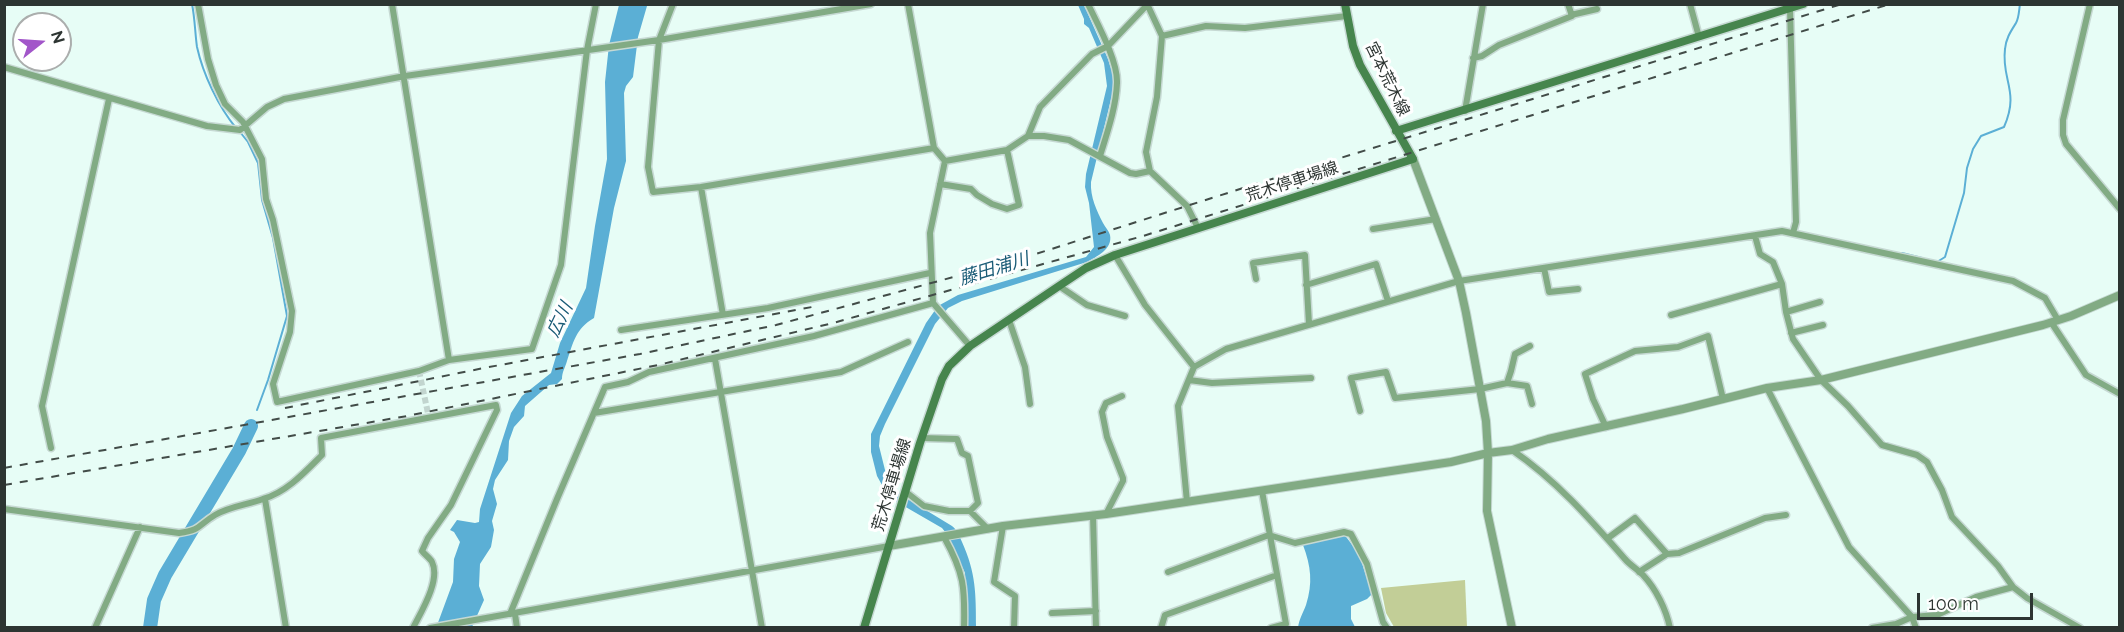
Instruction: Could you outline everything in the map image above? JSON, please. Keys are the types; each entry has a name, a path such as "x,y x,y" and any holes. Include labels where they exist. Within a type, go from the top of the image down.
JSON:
{"main road":[{"name":"宮本荒木線","path":"1345,4 1353,46 1360,65 1396,131"},
{"path":"1413,159 1396,131 1803,4"},
{"name":"荒木停車場線","path":"864,627 942,379 949,366 970,346 1086,268 1115,255 1413,159"}],"street":[{"path":"198,4 208,59 216,85 225,104 245,127 262,159 266,200 273,220 292,311 290,332 273,384 277,402 419,371 450,360 532,349 561,265 587,50 596,4"},
{"path":"392,4 450,360"},
{"path":"673,4 656,40 648,167 653,192 701,187 934,148"},
{"path":"4,67 207,126 240,130 267,107 284,99 405,76 656,40 871,4"},
{"path":"908,4 934,148 945,161"},
{"path":"1088,4 1108,46 1118,81 1111,120 1100,156"},
{"path":"1465,111 1483,4"},
{"path":"1568,4 1571,15"},
{"path":"1690,4 1699,37"},
{"path":"2090,4 2063,120 2063,135 2071,151 2120,209"},
{"path":"1028,136 1040,107 1092,54 1108,46 1148,5 1162,36 1156,97 1146,152 1150,171 1187,206 1198,228"},
{"path":"1473,58 1571,15 1597,9"},
{"path":"1790,9 1796,222 1793,233"},
{"path":"1162,36 1206,27 1245,28 1347,16"},
{"path":"51,448 42,406 109,99"},
{"path":"945,161 1006,150 1028,136 1044,136 1069,140 1130,173 1150,171"},
{"path":"940,184 971,189 992,204 1007,209 1019,206 1006,150"},
{"path":"1413,159 1423,180 1459,281 1486,421 1487,511 1512,627"},
{"path":"945,161 930,233 933,303 970,346"},
{"path":"701,187 723,315"},
{"path":"1373,229 1436,219"},
{"path":"1187,502 1178,406 1194,367 1226,349 1459,281 1782,231 2019,283 2045,298 2055,321 2086,375 2120,394"},
{"path":"1755,236 1760,254 1773,262 1782,284 1793,339 1821,380 1882,445 1917,455 1927,462 1942,490 1952,517 1998,566 2013,588 2080,627"},
{"path":"1115,255 1145,305 1194,367"},
{"path":"1256,279 1253,263 1305,255 1309,324"},
{"path":"1306,285 1376,264 1388,301"},
{"path":"1544,268 1549,292 1578,290"},
{"path":"621,330 768,308 930,273"},
{"path":"1671,315 1782,284"},
{"path":"1059,286 1087,306 1125,316"},
{"path":"430,627 1004,526 1106,514 1451,462 1512,450 1548,439 1767,388 1821,380 2055,321 2120,295"},
{"path":"1786,312 1820,302"},
{"path":"517,627 511,614 605,387 628,382 649,372 814,336 933,303"},
{"path":"1009,320 1025,367 1030,404"},
{"path":"1791,333 1823,325"},
{"path":"1606,427 1585,374 1635,351 1678,347 1708,336 1723,399"},
{"path":"594,413 841,372 908,342"},
{"path":"1506,383 1515,354 1530,346"},
{"path":"715,359 762,627"},
{"path":"1360,411 1351,378 1386,372 1395,398 1480,389 1506,383 1527,386 1532,404"},
{"path":"1189,380 1212,383 1311,378"},
{"path":"1767,388 1849,547 1912,617 1916,627"},
{"path":"1106,514 1123,478 1123,473 1107,437 1102,412 1106,403 1122,396"},
{"path":"4,509 179,533 195,531 214,516 236,506 265,499 280,492 322,455 321,438 496,405 497,410 451,506 428,538 422,551 434,567 431,593 413,627"},
{"path":"906,492 924,506 949,511 970,511 978,503 968,456 962,453 957,439 922,438"},
{"path":"1512,450 1540,469 1554,482 1639,572 1665,609 1670,627"},
{"path":"1262,491 1286,624 1271,627"},
{"path":"265,499 286,627"},
{"path":"970,511 988,529"},
{"path":"1639,572 1667,554 1679,553 1765,518 1786,514"},
{"path":"1093,515 1096,627"},
{"path":"1608,538 1635,519 1667,554"},
{"path":"1004,526 994,582 1015,596 1014,627"},
{"path":"95,627 140,527"},
{"path":"1167,572 1269,535 1295,543 1344,532 1350,534 1367,564 1383,622 1387,627"},
{"path":"944,537 957,561 963,581 964,627"},
{"path":"1161,627 1166,615 1277,574"},
{"path":"1872,627 1896,624 1912,617 1937,615 1976,597 2013,588"},
{"path":"1052,613 1096,611"}],"green space":[{"path":"1465,580 1467,627 1394,627 1386,613 1381,588"}],"water":[{"path":"619,5 647,6 638,37 633,77 624,93 626,161 614,208 594,318 583,326 576,336 562,379 557,384 549,385 525,406 524,416 514,427 509,441 508,460 495,480 493,489 497,504 492,521 494,530 491,547 480,564 479,586 484,600 472,627 436,628 453,582 454,559 460,542 450,530 457,520 479,522 480,509 511,413 522,396 551,373 560,343 586,288 607,159 605,82 609,45"},
{"path":"1078,5 1084,5 1114,78 1091,182 1094,204 1110,235 1109,244 1103,252 1087,262 962,301 948,308 935,324 880,436 879,446 886,474 896,492 952,526 959,535 973,574 975,594 976,627 967,627 965,573 946,533 942,528 887,494 877,476 871,452 871,434 926,323 938,306 958,295 1086,257 1094,247 1085,187 1086,174 1107,86 1104,63 1089,28 1084,24"},
{"path":"1344,534 1359,554 1372,594 1367,599 1351,606 1351,619 1355,627 1298,628 1306,605 1310,582 1308,560 1303,545"}],"waterway":[{"path":"192,4 197,47 203,68 217,100 236,128"},
{"path":"1937,262 1945,257 1964,193 1967,168 1973,149 1981,136 2004,127 2008,115 2010,95 2004,60 2005,49 2018,19 2020,4"},
{"path":"240,132 248,142 258,163 262,200 273,238 287,316 257,410"},
{"path":"1902,253 1922,258"},
{"path":"150,628 154,600 165,575 239,451 251,426"}],"tunnel":[{"path":"419,371 429,418"}],"railway":[{"path":"4,468 640,354 776,325 1020,259 1842,4"},
{"path":"4,485 407,416 658,365 833,323 1143,236 1890,4"},
{"path":"285,408 484,368 812,307"}],"water label":[{"name":"藤田浦川","path":"994,269"},
{"name":"広川","path":"560,320"}]}
